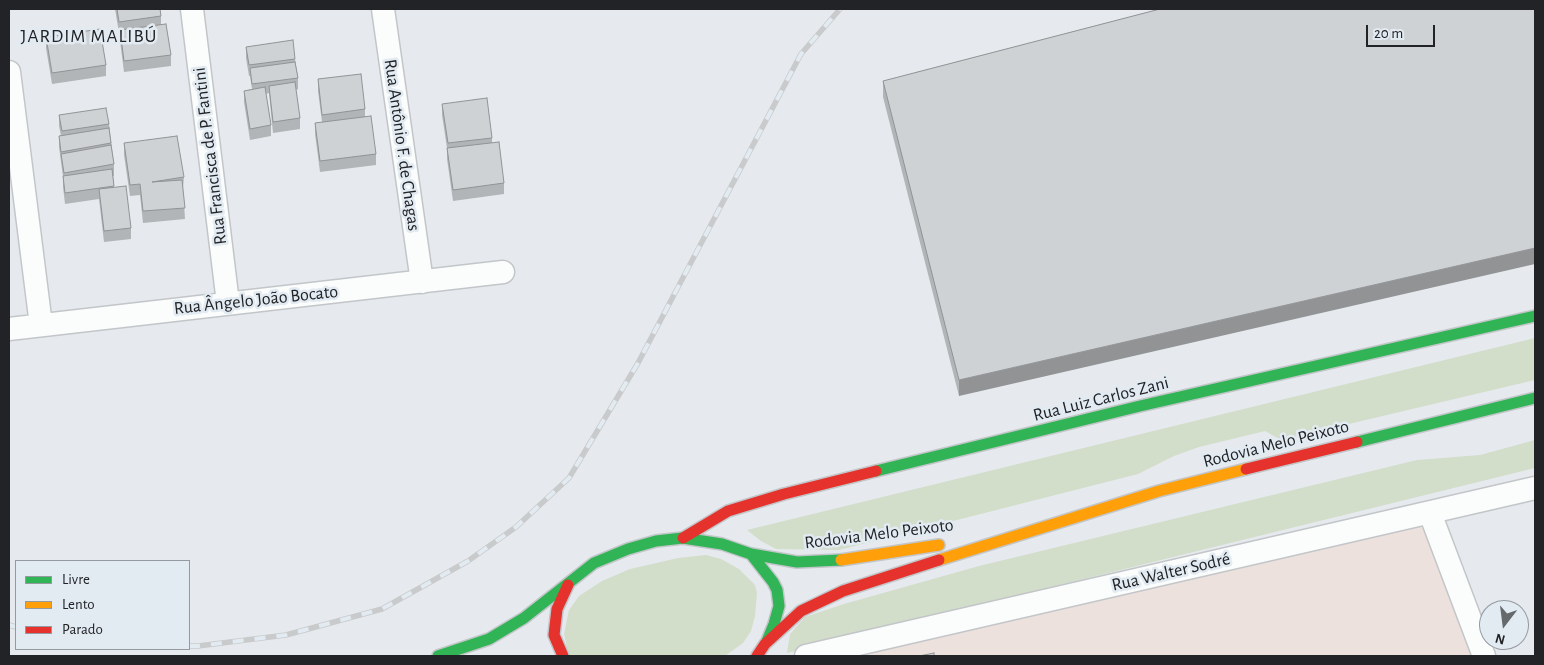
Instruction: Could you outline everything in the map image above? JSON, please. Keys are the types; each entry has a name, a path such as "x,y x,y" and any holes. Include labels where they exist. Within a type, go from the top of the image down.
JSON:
{"main road":[{"name":"Rua Luiz Carlos Zani","path":"682,538 728,512 784,494 1140,406 1535,316"},
{"name":"Rodovia Melo Peixoto","path":"757,656 765,644 801,611 843,590 1159,491 1535,398"},
{"name":"Rodovia Melo Peixoto","path":"438,656 489,639 524,618 594,563 628,549 656,541 682,538 722,544 751,554 797,562 852,559 1027,532"},
{"path":"751,554 777,590 779,606 774,624 765,644"},
{"path":"563,656 554,635 557,609 568,585"}],"street":[{"name":"Rua Francisca de P. Fantini","path":"192,9 228,303"},
{"name":"Rua Antônio F. de Chagas","path":"383,9 422,282"},
{"path":"9,72 41,325"},
{"name":"Rua Ângelo João Bocato","path":"9,329 503,272"},
{"name":"Rua Walter Sodré","path":"806,656 1535,488"},
{"path":"1430,513 1484,656"}],"shaded area":[{"path":"1429,513 1481,656 836,656"}],"green space":[{"path":"1535,338 1535,380 1281,440 1265,431 1199,447 1174,456 1138,474 839,550 776,549 761,541 747,530"},
{"path":"1535,440 1535,468 787,653 790,634 805,617 844,604 979,566 1417,460 1480,455"},
{"path":"706,555 721,559 739,569 755,585 757,593 755,616 751,631 743,643 725,656 569,656 564,634 569,610 579,596 602,581 630,569 678,558"}],"building":[{"path":"117,9 160,9 161,16 119,22"},
{"path":"1160,9 1535,9 1535,248 959,380 883,81"},
{"path":"166,24 171,55 124,61 120,30"},
{"path":"100,29 106,65 52,73 46,37"},
{"path":"293,40 295,59 249,65 246,47"},
{"path":"295,62 298,78 252,84 250,68"},
{"path":"361,74 365,109 322,115 318,79"},
{"path":"295,82 300,118 273,122 269,86"},
{"path":"265,87 271,125 250,129 244,91"},
{"path":"487,98 492,138 448,143 442,104"},
{"path":"106,108 109,124 62,131 59,115"},
{"path":"371,116 376,154 320,161 315,123"},
{"path":"109,128 111,143 61,152 59,136"},
{"path":"177,136 184,177 152,182 182,180 185,208 143,211 140,184 130,185 124,143"},
{"path":"499,142 504,183 453,190 447,148"},
{"path":"111,145 114,164 64,173 61,154"},
{"path":"112,169 114,186 65,193 63,176"},
{"path":"126,186 131,228 104,231 99,189"},
{"path":"934,653 934,656 919,656"}],"railway":[{"path":"190,646 286,635 382,609 468,561 516,527 569,478 638,363 801,54 840,9"},
{"path":"9,625 15,627"}],"traffic: fast":[{"path":"876,471 1140,406 1535,316"},
{"path":"1357,442 1535,398"},
{"path":"438,656 489,639 524,618 594,563 628,549 656,541 683,538 722,544 751,554 797,562 841,560"},
{"path":"751,554 777,590 779,606 767,641"}],"traffic: slow":[{"path":"939,560 1159,491 1246,469"},
{"path":"841,560 939,545"}],"traffic: jam":[{"path":"1246,469 1357,442"},
{"path":"683,538 728,511 784,494 876,471"},
{"path":"757,656 765,644 801,611 843,591 939,560"},
{"path":"563,656 554,635 557,609 568,585"}],"district":[{"name":"JARDIM MALIBÚ","path":"89,36"}]}
